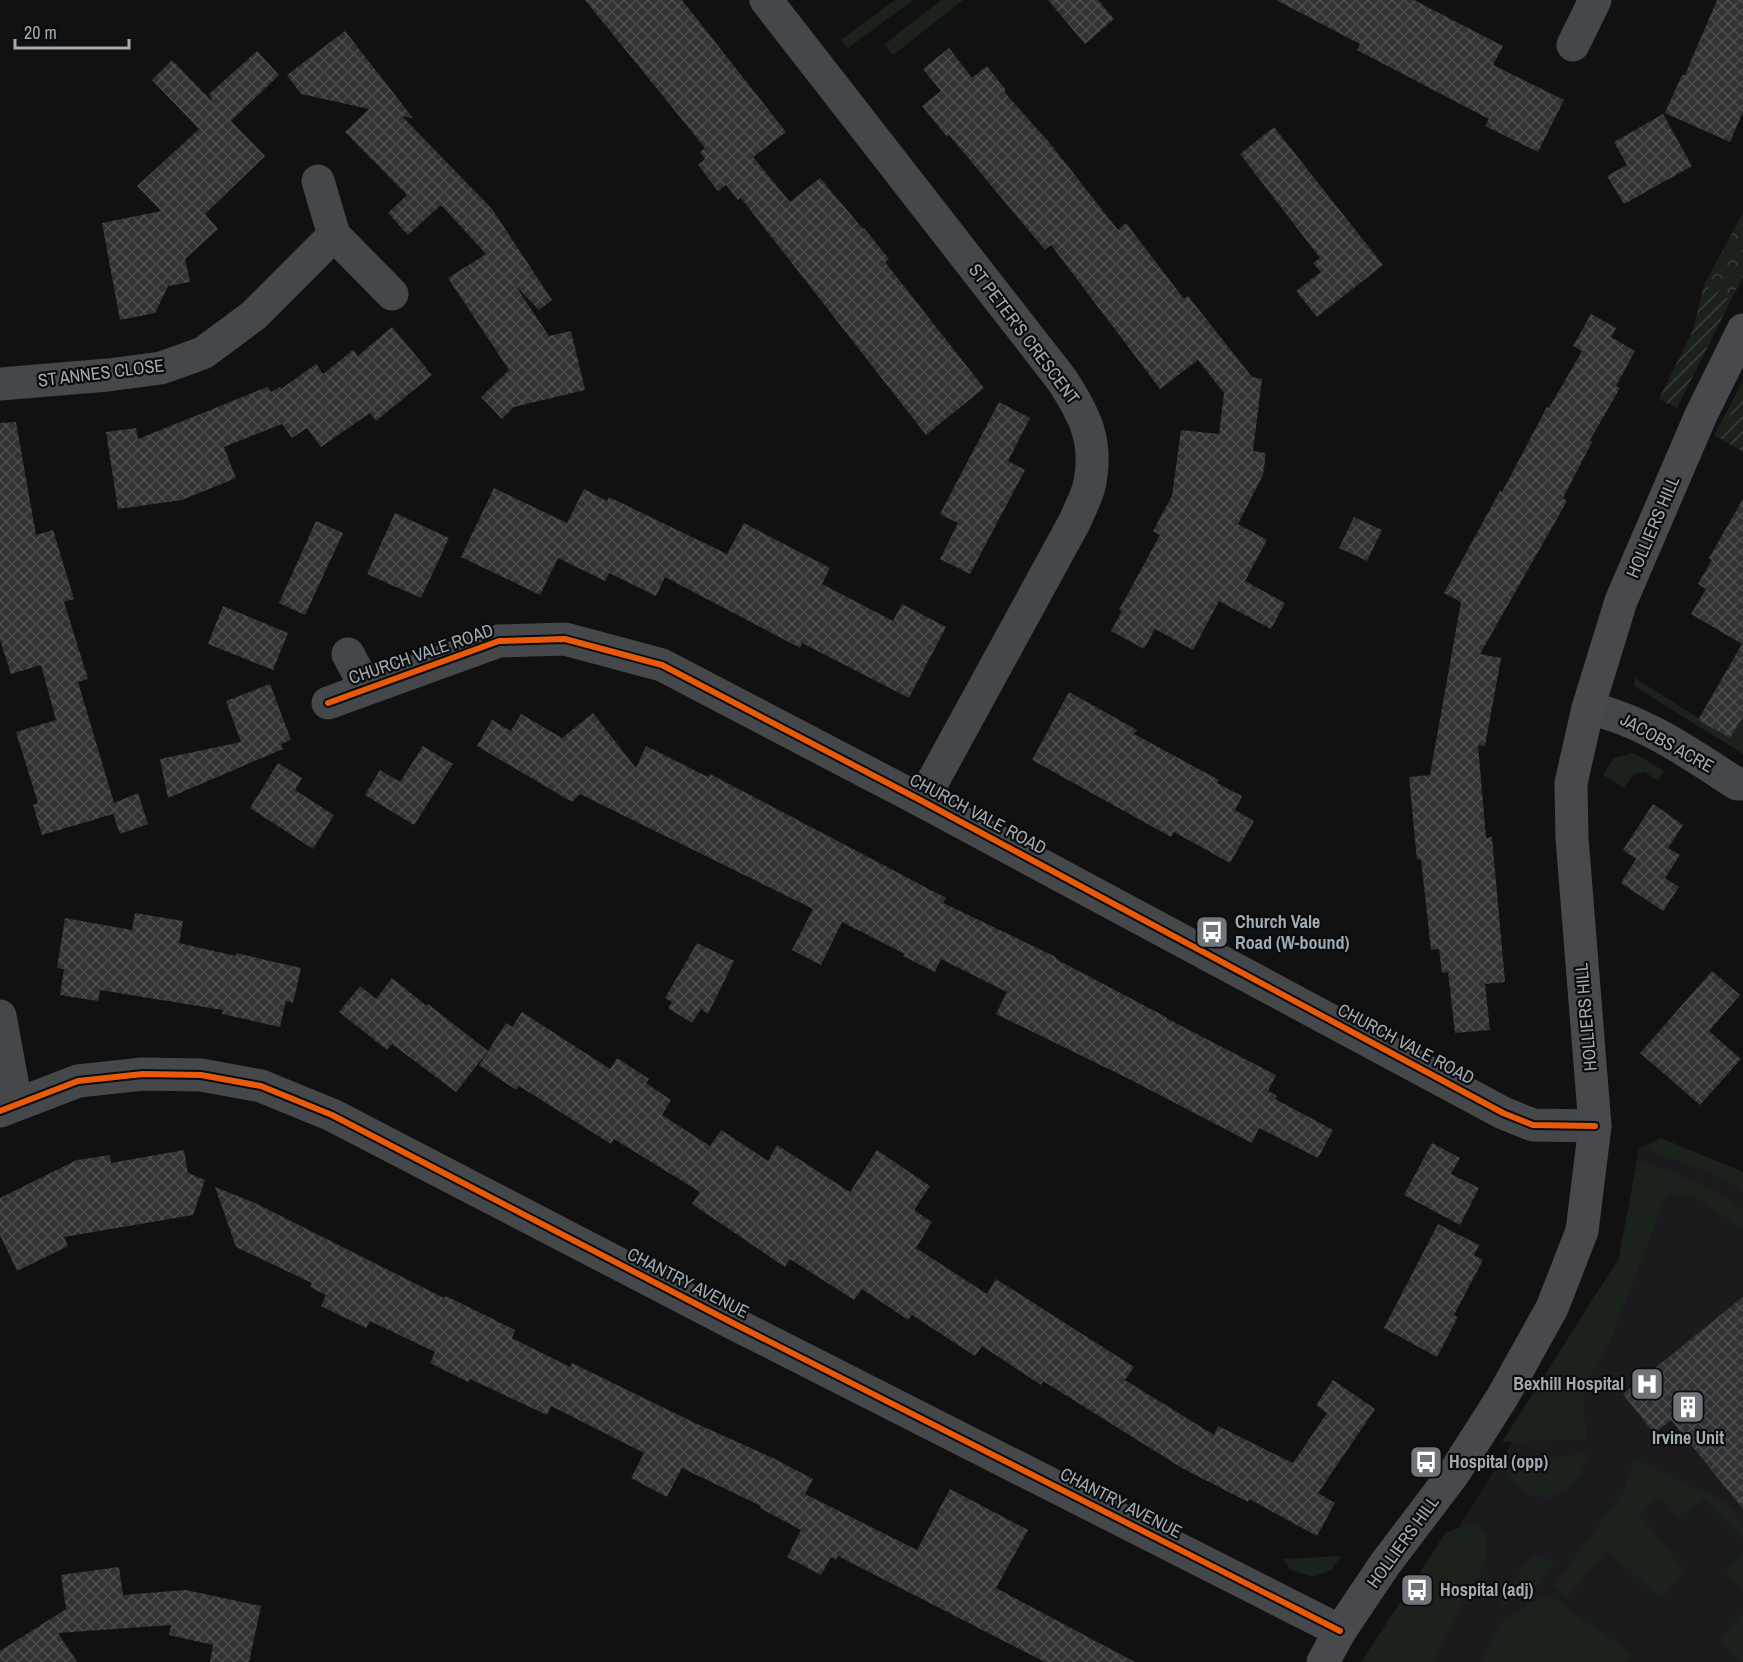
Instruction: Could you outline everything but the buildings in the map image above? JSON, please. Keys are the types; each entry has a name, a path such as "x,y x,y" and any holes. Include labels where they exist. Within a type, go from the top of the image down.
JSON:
{"main road":[{"name":"HOLLIERS HILL","path":"1323,1662 1340,1631 1385,1564 1454,1473 1503,1396 1552,1308 1582,1231 1594,1126 1572,838 1571,783 1588,708 1622,601 1701,415 1743,330"}],"street":[{"name":"ST PETER'S CRESCENT","path":"766,0 1062,380 1083,413 1094,450 1090,483 1075,521 922,801"},
{"path":"1573,45 1591,1"},
{"path":"318,181 334,235 392,294"},
{"name":"ST ANNES CLOSE","path":"0,384 161,368 203,353 254,316 334,235"},
{"name":"CHURCH VALE ROAD","path":"328,703 499,641 565,639 662,665 922,801 1503,1113 1533,1125 1594,1126"},
{"name":"CHURCH VALE ROAD","path":"348,654 366,688"},
{"name":"JACOBS ACRE","path":"1588,708 1611,713 1676,744 1737,784 1743,784"},
{"path":"0,1016 8,1107"},
{"name":"CHANTRY AVENUE","path":"8,1107 78,1081 143,1074 201,1075 261,1086 332,1115 738,1326 1340,1631"}],"shaded area":[{"name":"Bexhill Hospital","path":"1661,1138 1743,1172 1743,1662 1374,1662 1508,1449 1595,1320 1619,1258 1639,1148"}],"green space":[{"path":"895,0 913,0 848,48 841,40"},
{"path":"941,0 963,0 893,55 884,45"},
{"path":"1743,212 1743,277 1731,300 1704,285"},
{"path":"1704,285 1731,300 1677,408 1659,399 1693,330"},
{"path":"1743,381 1743,393 1717,437 1714,435"},
{"path":"1743,393 1743,452 1717,437"},
{"path":"1635,678 1730,738 1743,717 1743,754 1634,686"},
{"path":"1634,753 1664,771 1658,781 1645,772 1634,774 1624,788 1603,775 1614,758"},
{"path":"1661,1138 1743,1172 1743,1192 1733,1184 1686,1162 1665,1158 1645,1146"},
{"path":"1637,1161 1692,1180 1719,1193 1743,1209 1743,1228 1696,1197 1667,1193 1610,1342 1593,1371 1583,1401 1586,1439 1502,1442 1619,1258"},
{"path":"1587,1454 1581,1476 1568,1488 1551,1498 1530,1495 1508,1477 1503,1462"},
{"path":"1634,1458 1727,1504 1743,1524 1743,1538 1704,1499 1678,1517 1661,1496 1638,1513 1684,1571 1662,1598 1606,1550 1567,1597 1554,1587 1624,1491"},
{"path":"1472,1524 1487,1533 1486,1561 1432,1662 1361,1662 1446,1532"},
{"path":"1743,1553 1743,1588 1726,1574"},
{"path":"1341,1556 1331,1570 1313,1577 1291,1570 1283,1559"},
{"path":"1535,1556 1554,1560 1539,1584 1497,1610 1523,1566"},
{"path":"1547,1594 1633,1655 1625,1662 1481,1662 1503,1620"},
{"path":"1743,1613 1743,1662 1742,1662 1719,1641"}],"cycle path":[{"path":"328,703 499,641 565,639 662,665 922,801 1503,1113 1533,1125 1595,1126"},
{"path":"0,1111 78,1081 143,1074 201,1075 261,1086 332,1115 727,1320 1340,1631"}],"place":[{"name":"Church Vale Road (W-bound)","path":"1212,932"},
{"name":"Bexhill Hospital","path":"1647,1384"},
{"name":"Irvine Unit","path":"1688,1407"},
{"name":"Hospital (opp)","path":"1426,1462"},
{"name":"Hospital (adj)","path":"1417,1590"}]}
